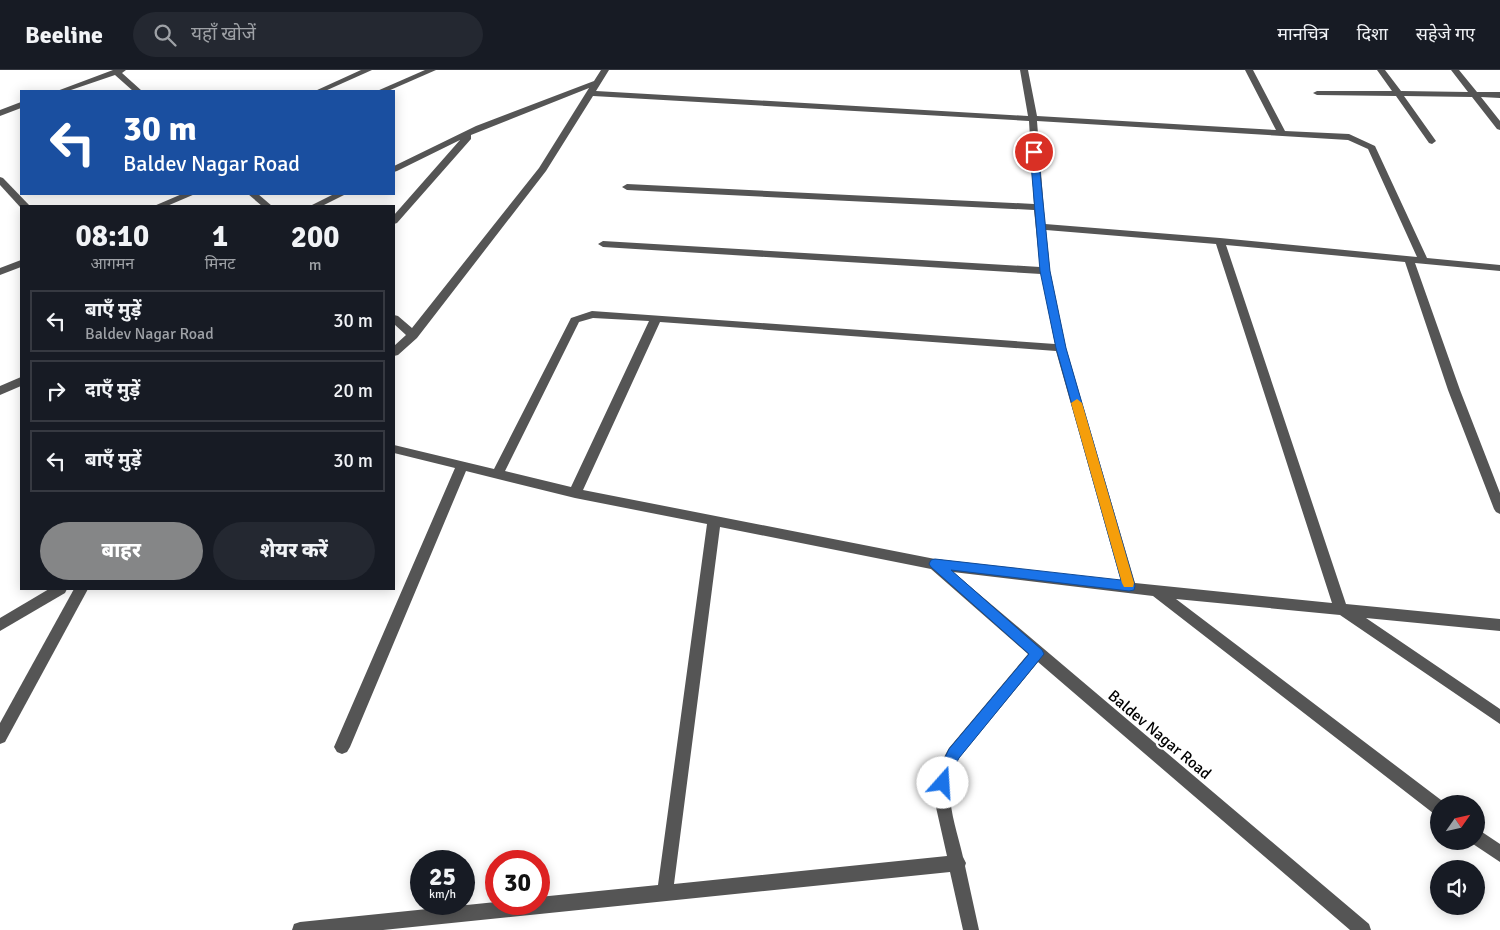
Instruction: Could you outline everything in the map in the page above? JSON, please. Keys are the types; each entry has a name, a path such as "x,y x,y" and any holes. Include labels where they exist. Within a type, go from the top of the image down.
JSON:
{"street":[{"path":"321,90 368,70"},
{"path":"383,90 432,70"},
{"path":"395,351 413,335 543,169 604,70"},
{"path":"1024,70 1033,120 1038,207 1042,227 1045,271 1061,348 1129,586"},
{"path":"1249,70 1282,134"},
{"path":"1381,70 1432,141"},
{"path":"1455,70 1500,127"},
{"path":"65,90 119,71 137,90"},
{"path":"395,169 472,133 598,82"},
{"path":"591,93 1033,120 1349,136 1364,142 1372,148 1423,260"},
{"path":"1317,93 1500,95"},
{"path":"0,113 20,105"},
{"path":"395,221 472,133"},
{"path":"0,180 24,205"},
{"path":"627,187 1038,207"},
{"path":"162,205 187,195"},
{"path":"254,195 266,205"},
{"path":"317,205 339,195"},
{"path":"1042,227 1220,241 1500,268"},
{"path":"1220,241 1341,608 1500,717"},
{"path":"603,244 1045,271"},
{"path":"1409,259 1454,390 1500,508"},
{"path":"0,272 20,263"},
{"path":"497,475 576,320 592,314 1061,348"},
{"path":"575,493 656,318"},
{"path":"395,319 413,335"},
{"path":"0,391 20,381"},
{"path":"395,449 575,493 935,564 1129,586 1156,591 1500,625"},
{"path":"342,747 462,466"},
{"path":"665,893 714,521"},
{"name":"Baldev Nagar Road","path":"935,564 1037,654 1363,930"},
{"path":"0,625 58,590"},
{"path":"0,737 81,590"},
{"path":"1156,591 1430,801"},
{"path":"971,930 958,863 941,794 944,772 954,753 1037,654"},
{"path":"1485,843 1500,854"},
{"path":"300,930 958,863"}],"slow traffic":[{"path":"1077,403 1128,583"}],"route":[{"path":"943,783 944,772 954,753 1037,654 935,564 1129,586 1061,348 1045,271 1034,152"}]}
